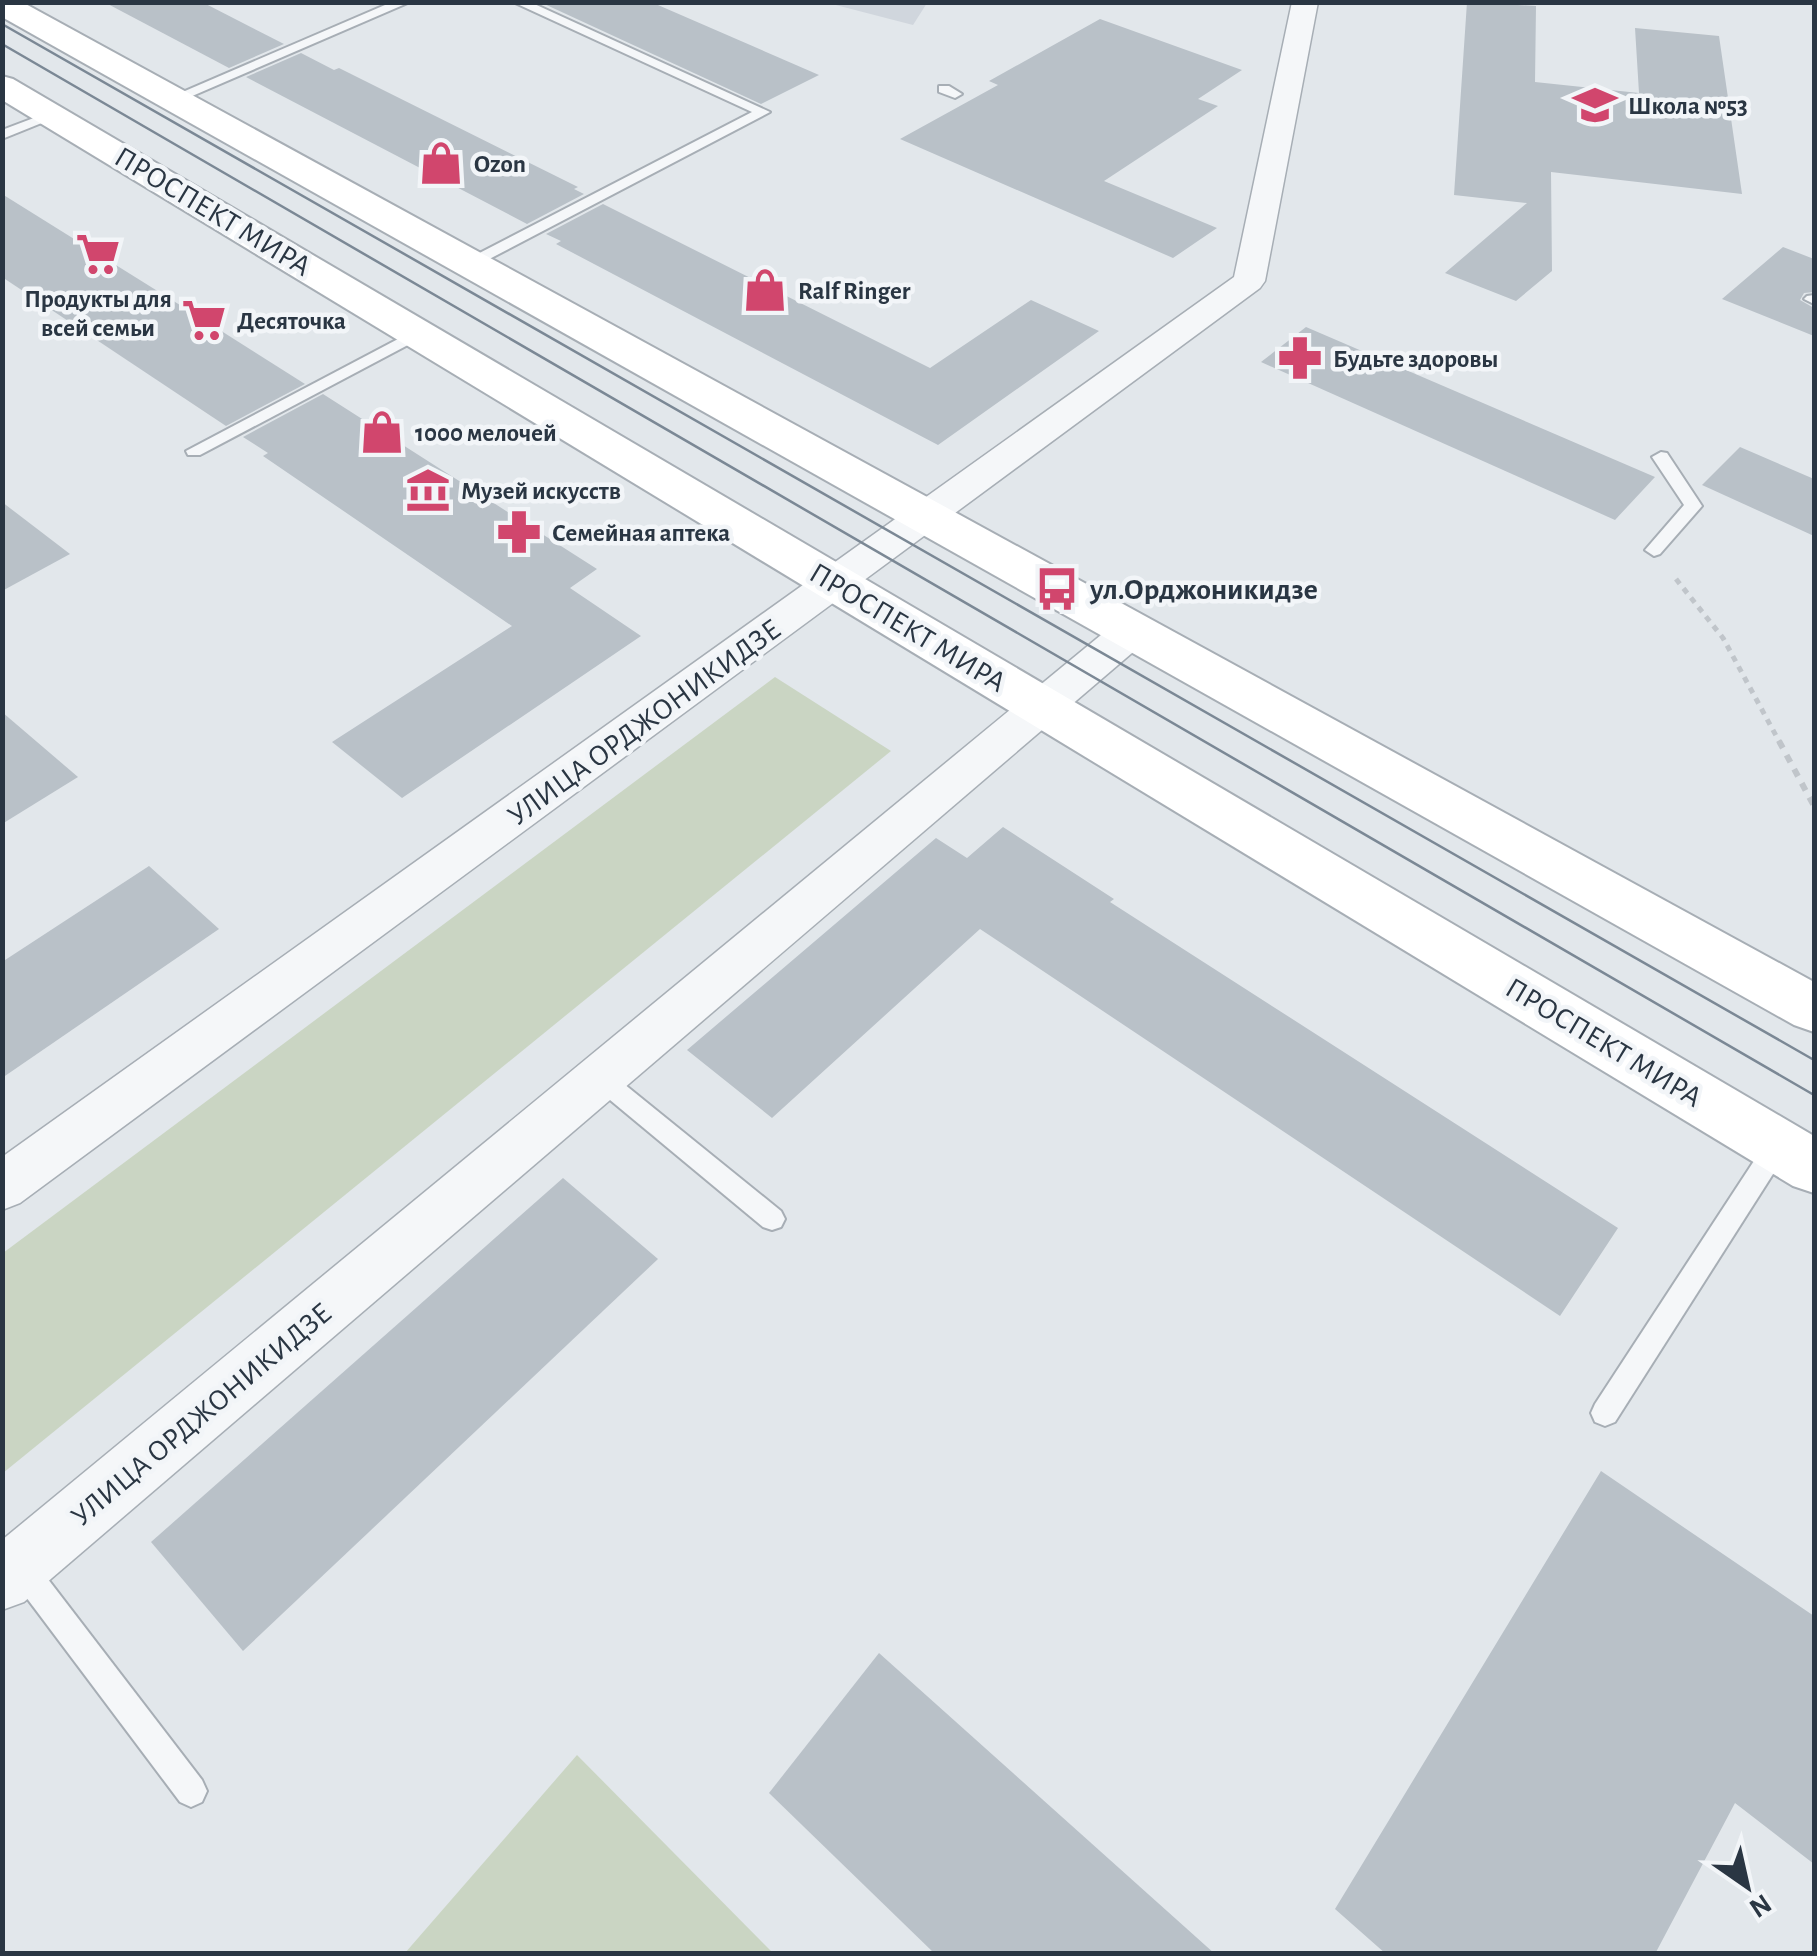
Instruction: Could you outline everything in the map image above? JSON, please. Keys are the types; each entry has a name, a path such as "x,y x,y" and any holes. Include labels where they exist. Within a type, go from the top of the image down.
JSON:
{"main road":[{"path":"2,4 1814,1010"},
{"name":"ПРОСПЕКТ МИРА","path":"2,86 1796,1156"}],"street":[{"name":"УЛИЦА ОРДЖОНИКИДЗЕ","path":"2,1187 1249,282 1305,2"},
{"name":"УЛИЦА ОРДЖОНИКИДЗЕ","path":"11,1573 1132,631"}],"lane":[{"path":"171,100 404,2"},
{"path":"471,263 763,112 518,2"},
{"path":"2,135 52,116"},
{"path":"194,451 417,334"},
{"path":"1654,550 1693,506 1662,457"},
{"path":"600,1078 772,1219"},
{"path":"1605,1413 1796,1156"},
{"path":"11,1573 191,1791"}],"path":[{"path":"1654,550 1723,638 1814,806"}],"shaded area":[{"path":"828,3 927,3 913,25"}],"green space":[{"path":"775,677 891,751 3,1473 3,1253"},
{"path":"577,1755 773,1953 405,1953"}],"building":[{"path":"104,2 202,2 284,44 229,68"},
{"path":"540,2 651,2 819,75 761,104"},
{"name":"Школа №53","path":"1467,2 1536,6 1535,82 1639,93 1635,28 1719,36 1742,194 1551,172 1552,271 1516,301 1445,273 1527,203 1454,195"},
{"path":"1100,19 1242,70 1198,99 1218,106 1104,181 1217,228 1173,258 900,139 998,85 989,81"},
{"path":"301,53 334,70 339,68 578,187 574,189 584,194 527,224 246,77"},
{"path":"2,194 305,384 226,426 2,277"},
{"path":"603,204 930,368 1031,300 1099,331 938,445 556,244 561,241 546,234"},
{"path":"1783,247 1814,259 1814,292 1804,293 1800,300 1814,308 1814,336 1722,299"},
{"path":"1306,327 1655,477 1615,520 1261,362"},
{"path":"323,394 597,569 570,588 641,636 402,798 332,742 512,626 263,456 268,453 243,437"},
{"path":"1740,447 1814,479 1814,536 1702,485"},
{"path":"2,502 70,554 2,591"},
{"path":"2,712 78,777 2,824"},
{"path":"1003,827 1114,899 1110,902 1618,1228 1560,1316 980,929 772,1118 687,1050 936,838 967,858"},
{"path":"149,866 219,929 2,1078 2,962"},
{"path":"563,1178 658,1259 243,1651 151,1542"},
{"path":"1601,1471 1814,1616 1814,1864 1735,1803 1655,1954 1386,1954 1335,1909"},
{"path":"879,1653 1215,1954 935,1954 769,1793"}],"tram line":[{"path":"2,24 1814,1060"},
{"path":"2,44 1814,1095"}],"place":[{"name":"Школа №53","path":"1595,105"},
{"name":"Ozon","path":"441,163"},
{"name":"Продукты для всей семьи","path":"98,254"},
{"name":"Ralf Ringer","path":"765,290"},
{"name":"Десяточка","path":"204,320"},
{"name":"Будьте здоровы","path":"1300,358"},
{"name":"1000 мелочей","path":"382,432"},
{"name":"Музей искусств","path":"428,490"},
{"name":"Семейная аптека","path":"519,532"},
{"name":"ул.Орджоникидзе","path":"1057,589"}]}
